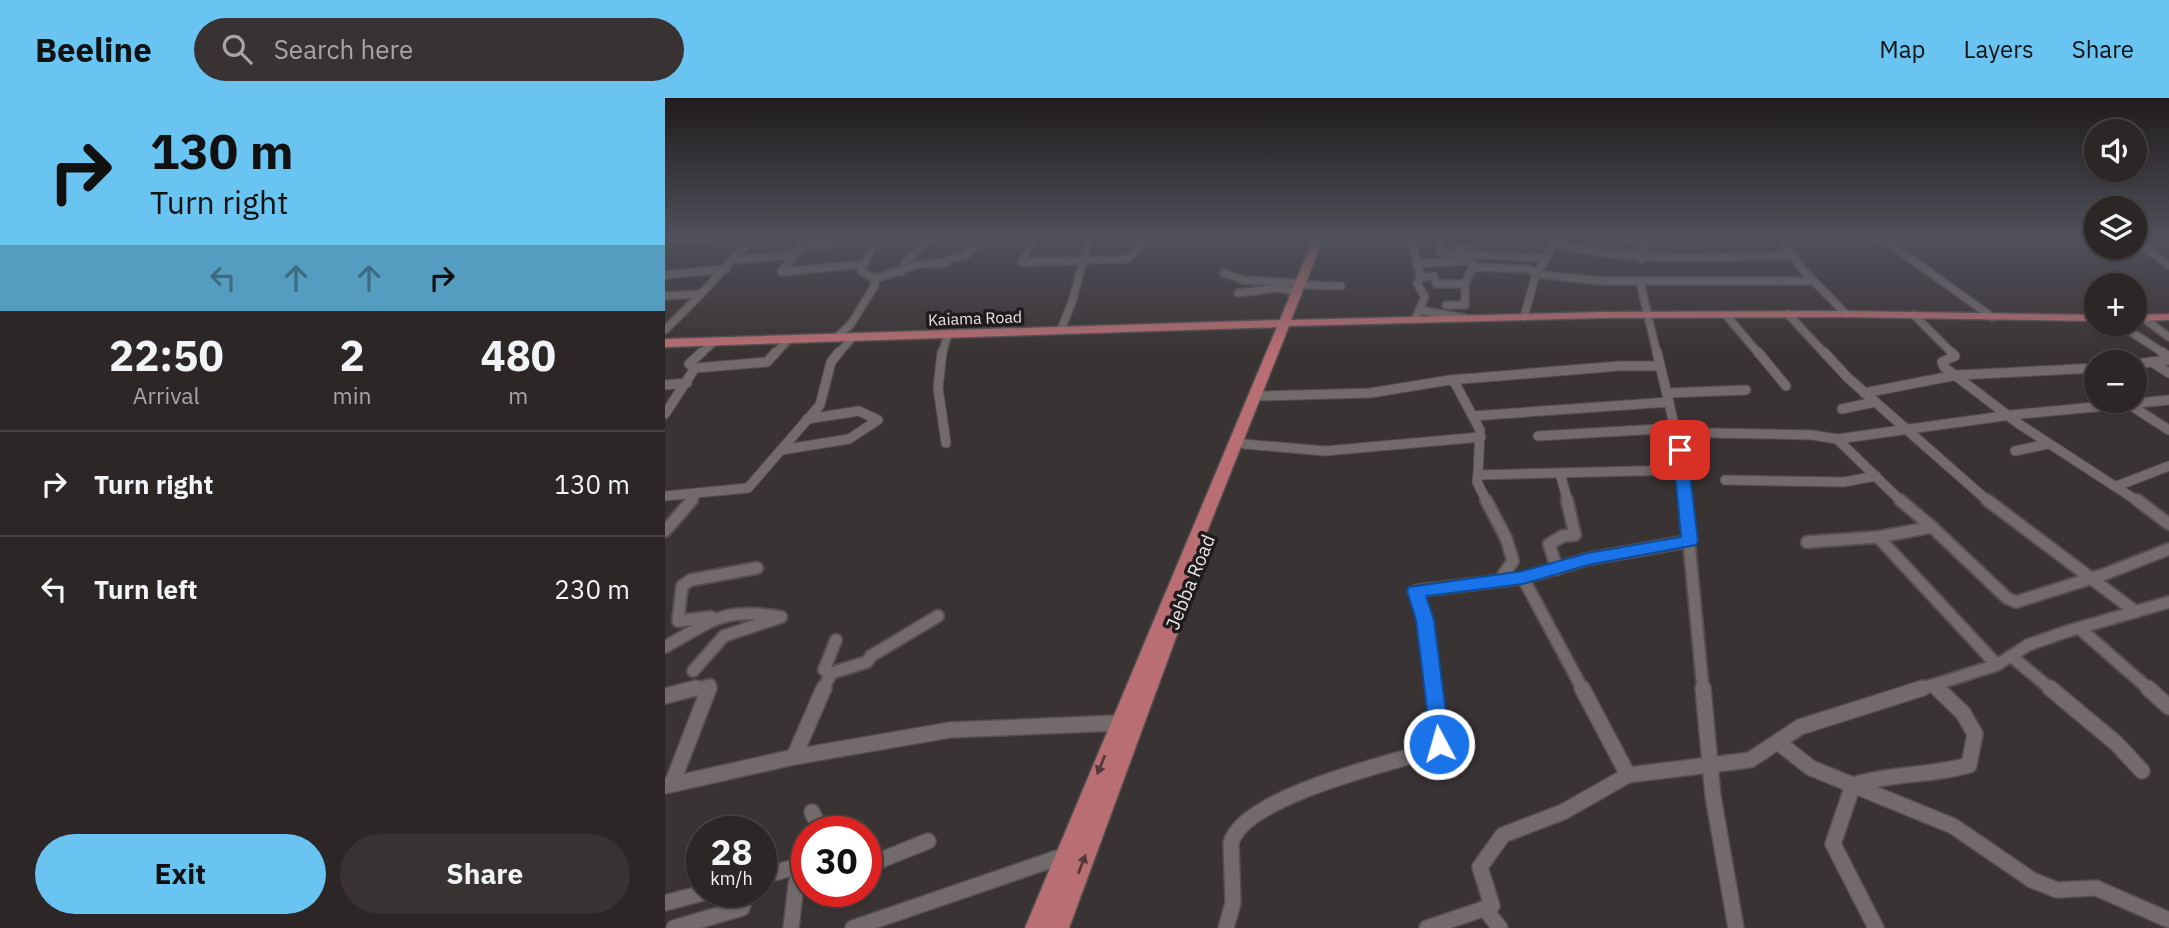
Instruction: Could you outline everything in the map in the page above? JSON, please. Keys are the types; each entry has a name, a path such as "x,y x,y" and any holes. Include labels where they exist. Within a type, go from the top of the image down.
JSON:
{"highway":[{"name":"Jebba Road","path":"1057,928 1129,744 1179,603 1244,444 1305,276"},
{"name":"Jebba Road","path":"1301,287 1306,276"},
{"name":"Kaiama Road","path":"665,343 1289,323 1417,315 1465,318 1846,314 2084,318"},
{"path":"2147,319 2169,317"},
{"name":"Jebba Road","path":"1037,928 1118,723 1289,323"}],"street":[{"path":"665,330 719,276"},
{"path":"836,338 851,324 875,285 871,276"},
{"path":"874,279 887,276"},
{"path":"1061,330 1079,276"},
{"path":"1231,276 1243,280 1301,287"},
{"path":"1417,315 1426,299 1425,292 1417,283 1421,277 1434,276 1436,284 1465,284"},
{"path":"1446,305 1465,305 1465,284 1469,276"},
{"path":"1524,317 1536,276"},
{"path":"1559,276 1640,282 1813,281"},
{"path":"1809,276 1846,314"},
{"path":"1935,276 1992,317"},
{"path":"1640,282 1676,428 1690,541 1709,764 1717,829 1736,928"},
{"path":"1238,293 1278,288 1341,286"},
{"path":"665,296 701,294"},
{"path":"1788,314 1864,393 2003,514 2136,612"},
{"path":"1727,315 1786,386"},
{"path":"1914,315 1954,354 1954,358 1941,364 2048,444 2117,486 2169,524"},
{"path":"2147,323 2169,337"},
{"path":"946,443 940,422 936,374 948,334"},
{"path":"2137,336 2169,358"},
{"path":"665,496 748,488 820,405 831,362 852,338"},
{"path":"714,342 689,364 695,368 767,362 788,340"},
{"path":"2147,363 2169,358"},
{"path":"2152,362 2169,373"},
{"path":"1262,396 1370,393 1450,380 1619,366 1660,366"},
{"path":"665,414 695,368"},
{"path":"1864,393 1957,375 2084,369"},
{"path":"1450,380 1455,383 1473,416 1481,437 1478,482 1506,538 1513,561 1499,580"},
{"path":"665,385 687,383"},
{"path":"1473,416 1746,390"},
{"path":"2147,403 2169,401"},
{"path":"1842,409 1875,402"},
{"path":"1711,433 1812,435 1837,439 2011,415 2084,409"},
{"path":"781,450 849,439 878,420 859,411 807,419"},
{"path":"2142,413 2169,430"},
{"path":"1538,436 1618,429 1676,428"},
{"path":"1244,444 1325,451 1481,437"},
{"path":"1837,439 2007,598 2016,602 2093,578 2169,549"},
{"path":"2015,451 2048,444"},
{"path":"2117,486 2169,466"},
{"path":"1478,475 1680,470"},
{"path":"1557,569 1549,544 1563,536 1575,535 1560,474"},
{"path":"1725,480 1845,482 1876,476"},
{"path":"665,531 689,508 725,491"},
{"path":"689,508 695,494"},
{"path":"1807,542 1878,537 1932,527"},
{"path":"1878,537 1997,665"},
{"path":"1226,928 1225,922 1233,908 1228,856 1234,832 1245,819 1334,778 1433,750 1439,744 1425,620 1416,591 1523,578 1588,559 1690,541"},
{"path":"693,671 724,636 781,617 751,611 678,621 682,586 691,580 757,568"},
{"path":"1523,578 1628,775"},
{"path":"1427,928 1492,906 1480,867 1503,835 1563,812 1628,775 1750,760 1800,727 1997,665 2028,645 2169,602"},
{"path":"836,640 824,670 831,673 867,662 871,656 939,616"},
{"path":"665,647 698,630 711,617"},
{"path":"2079,628 2169,707"},
{"path":"2011,656 2117,744 2142,771"},
{"path":"794,757 831,673"},
{"path":"665,696 710,685 669,785"},
{"path":"1853,785 1883,776 1942,773 1969,765 1975,734 1963,713 1933,685"},
{"path":"669,785 794,757 950,730 1118,723"},
{"path":"1779,743 1811,768 1953,827 2032,880 2057,890 2096,888 2169,920"},
{"path":"1853,785 1833,844 1876,928"},
{"path":"812,812 814,816"},
{"path":"882,860 928,841"},
{"path":"853,928 1066,855"},
{"path":"665,903 686,897"},
{"path":"674,928 742,907"},
{"path":"791,928 796,907"},
{"path":"1484,908 1500,928"}],"route":[{"path":"1439,744 1425,620 1416,591 1523,578 1588,559 1690,541 1680,470 1680,450"}]}
